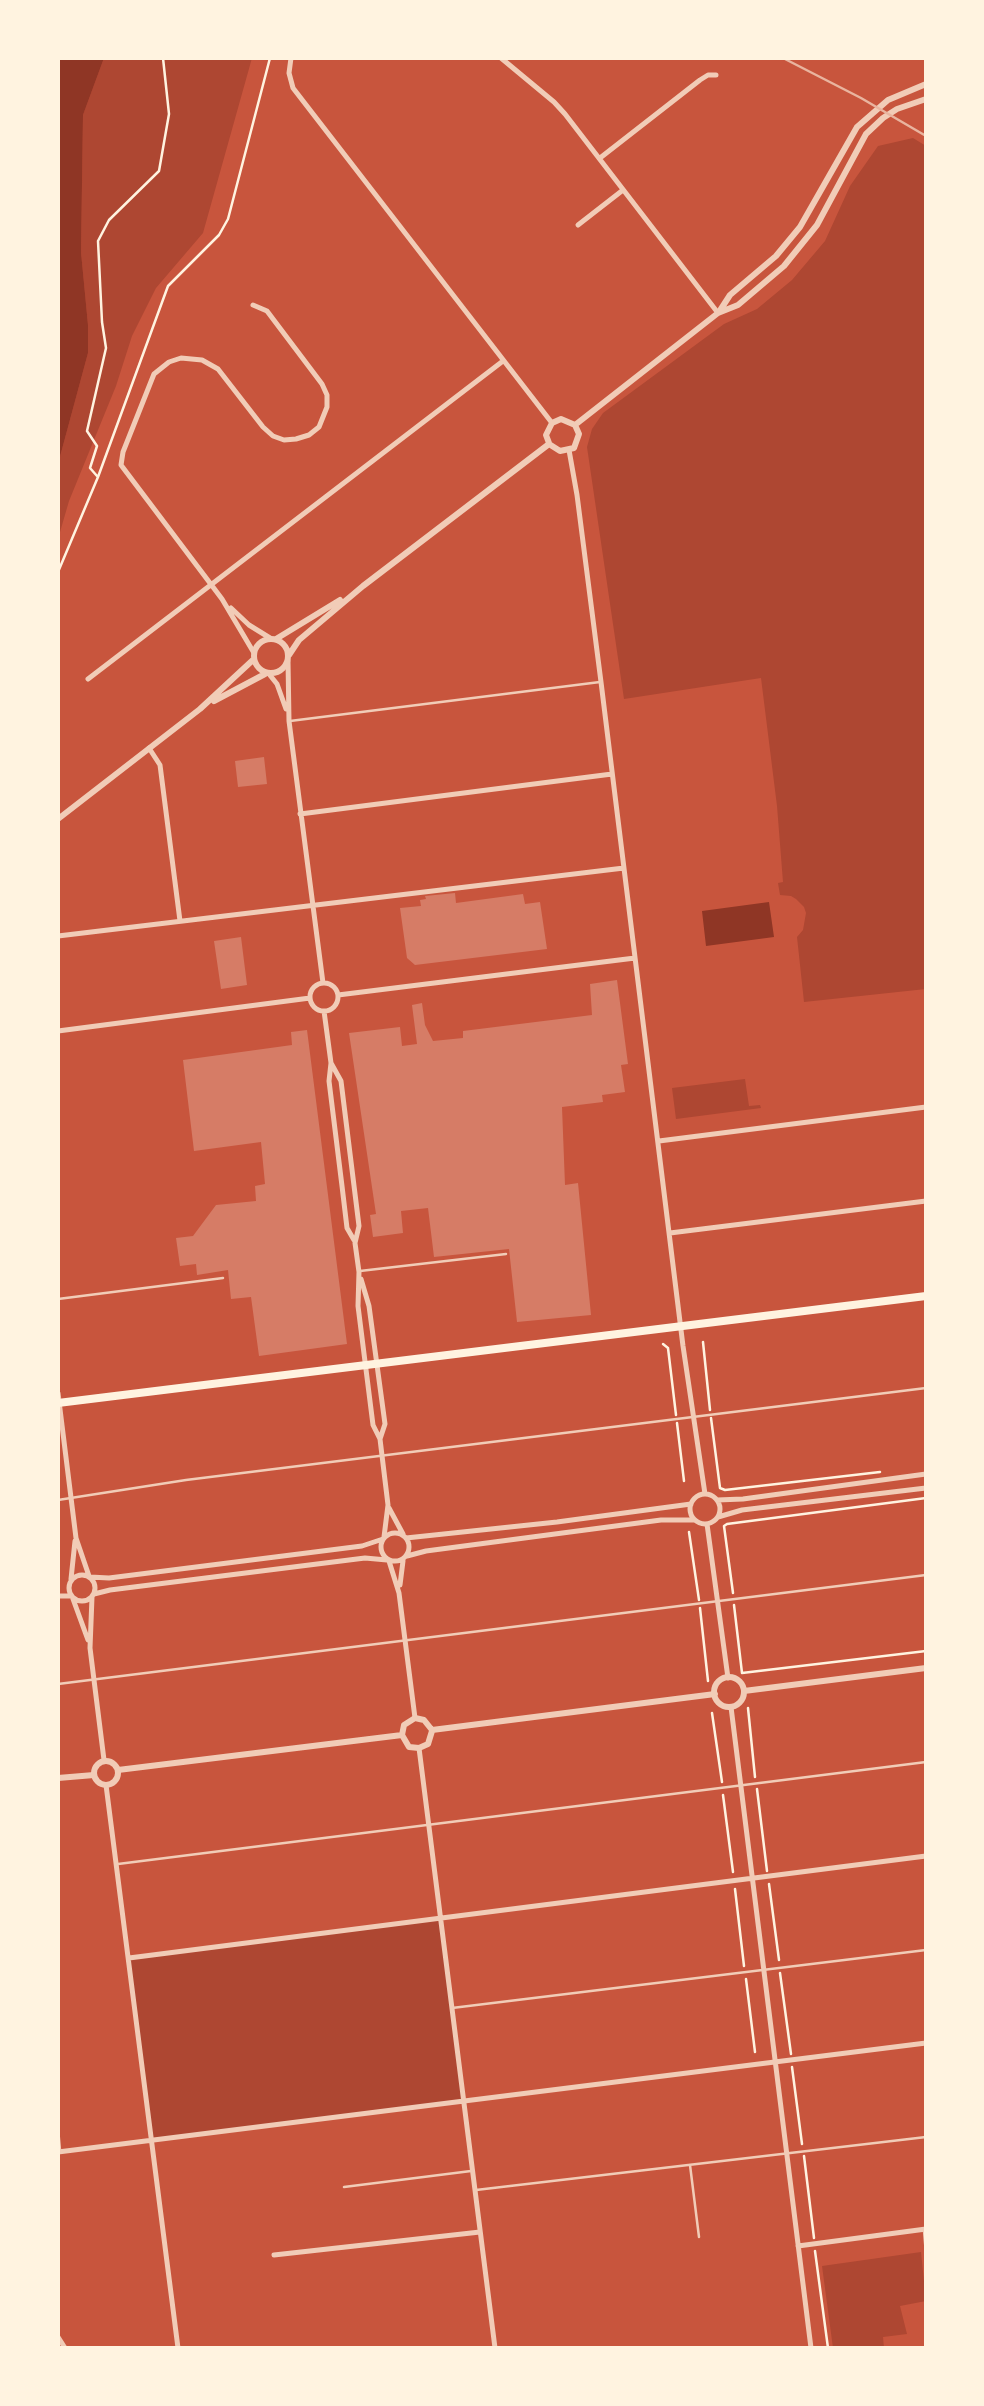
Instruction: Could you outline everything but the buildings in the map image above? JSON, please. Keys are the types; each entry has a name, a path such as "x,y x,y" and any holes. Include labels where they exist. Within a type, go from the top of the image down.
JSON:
{"main road":[{"path":"58,1403 926,1296"}],"street":[{"path":"291,58 289,72 294,88 552,423"},
{"path":"501,58 554,102 718,314"},
{"path":"600,158 700,80 716,74"},
{"path":"718,314 730,295 800,227 856,127 888,100 926,84"},
{"path":"576,425 773,276 817,224 866,134 897,109 926,99"},
{"path":"578,225 623,190"},
{"path":"764,266 773,276"},
{"path":"750,279 758,289"},
{"path":"253,305 266,311 322,384 328,407 318,427 296,440 273,436 218,369 202,360 181,358 154,374 121,465 222,599 247,624 285,645 289,658 289,721 322,983"},
{"path":"88,679 503,361"},
{"path":"566,419 576,425 579,439 569,450 560,452 549,444 546,435 552,423 566,419"},
{"path":"200,709 268,673 279,672 298,640 362,586 549,444"},
{"path":"569,450 705,1494"},
{"path":"58,818 200,709 254,656 260,642 273,639 362,586"},
{"path":"222,599 258,668 268,673 282,697 289,721"},
{"path":"149,748 160,765 180,921"},
{"path":"300,814 612,774"},
{"path":"58,936 624,868"},
{"path":"338,995 635,958"},
{"path":"324,1012 314,1006 312,990 322,983 332,985 338,995"},
{"path":"324,1012 333,1008 338,995"},
{"path":"58,1031 310,998"},
{"path":"324,1012 348,1228 355,1242 369,1306 377,1363 385,1424 380,1438"},
{"path":"331,1063 341,1081 359,1226 355,1242"},
{"path":"659,1141 926,1107"},
{"path":"670,1233 926,1201"},
{"path":"359,1272 358,1306 365,1364 388,1505 380,1547 399,1593 415,1718"},
{"path":"58,1393 76,1538 95,1585 90,1648 104,1760"},
{"path":"694,1520 691,1504 705,1494 717,1500 926,1474"},
{"path":"890,1479 892,1492"},
{"path":"834,1486 835,1499"},
{"path":"58,1596 85,1601 110,1590 365,1558 397,1562 426,1550 676,1519 707,1524 742,1510 926,1488"},
{"path":"782,1494 784,1505"},
{"path":"717,1500 718,1517"},
{"path":"58,1586 76,1576 109,1578 362,1546 393,1533 405,1537 472,1532 691,1504"},
{"path":"388,1505 409,1545 399,1593"},
{"path":"620,1514 622,1526"},
{"path":"574,1520 576,1532"},
{"path":"707,1524 728,1678"},
{"path":"520,1526 522,1538"},
{"path":"472,1532 474,1544"},
{"path":"76,1538 68,1590 90,1648"},
{"path":"310,1552 312,1565"},
{"path":"265,1558 267,1570"},
{"path":"209,1566 210,1578"},
{"path":"164,1572 166,1584"},
{"path":"744,1691 926,1668"},
{"path":"728,1678 736,1680 744,1691 739,1703 731,1707 722,1706 715,1694 716,1685 728,1678"},
{"path":"432,1730 715,1694"},
{"path":"731,1707 811,2348"},
{"path":"415,1718 424,1720 432,1730 428,1744 419,1748 409,1746 402,1735 404,1725 415,1718"},
{"path":"118,1770 402,1735"},
{"path":"419,1748 495,2348"},
{"path":"104,1760 118,1770"},
{"path":"104,1760 95,1767 94,1775 100,1783 114,1782 118,1770"},
{"path":"58,1778 94,1775"},
{"path":"106,1785 178,2348"},
{"path":"129,1958 926,1856"},
{"path":"59,2152 926,2044"},
{"path":"798,2246 925,2230"},
{"path":"274,2255 480,2232"},
{"path":"58,2337 65,2348"}],"lane":[{"path":"289,721 601,682"},
{"path":"359,1272 506,1254"},
{"path":"58,1299 222,1278"},
{"path":"58,1500 926,1388"},
{"path":"58,1684 926,1575"},
{"path":"117,1864 926,1762"},
{"path":"452,2008 926,1950"},
{"path":"58,2128 59,2152"},
{"path":"475,2190 926,2137"},
{"path":"690,2165 699,2236"},
{"path":"344,2186 473,2171"},
{"path":"925,2230 926,2254"}],"path":[{"path":"98,477 90,468 97,446 88,430 106,348 98,241 109,220 159,170 169,114 163,58"},
{"path":"58,572 98,477 168,286 218,235 228,219 270,58"},
{"path":"663,1344 668,1348 684,1481"},
{"path":"720,1488 881,1472"},
{"path":"727,1524 926,1498"},
{"path":"742,1673 926,1650"},
{"path":"748,1708 828,2348"}],"shaded area":[{"path":"58,58 104,58 83,115 81,252 88,353 58,464"},
{"path":"104,58 252,58 203,233 156,288 132,336 58,539 58,464 88,353 81,252 83,115"},
{"path":"913,138 926,146 926,989 804,1002 797,937 803,930 806,913 796,899 780,895 778,883 783,882 777,806 761,678 624,699 587,447 592,429 603,413 724,324 757,309 792,280 825,241 850,186 878,146"},
{"path":"769,902 774,937 706,946 702,911"},
{"path":"745,1079 749,1106 761,1108 676,1119 672,1088"},
{"path":"441,1918 464,2101 153,2140 129,1958"},
{"path":"921,2252 926,2301 900,2306 907,2334 883,2337 884,2348 833,2348 822,2266"}],"railway":[{"path":"783,58 926,136"}]}
